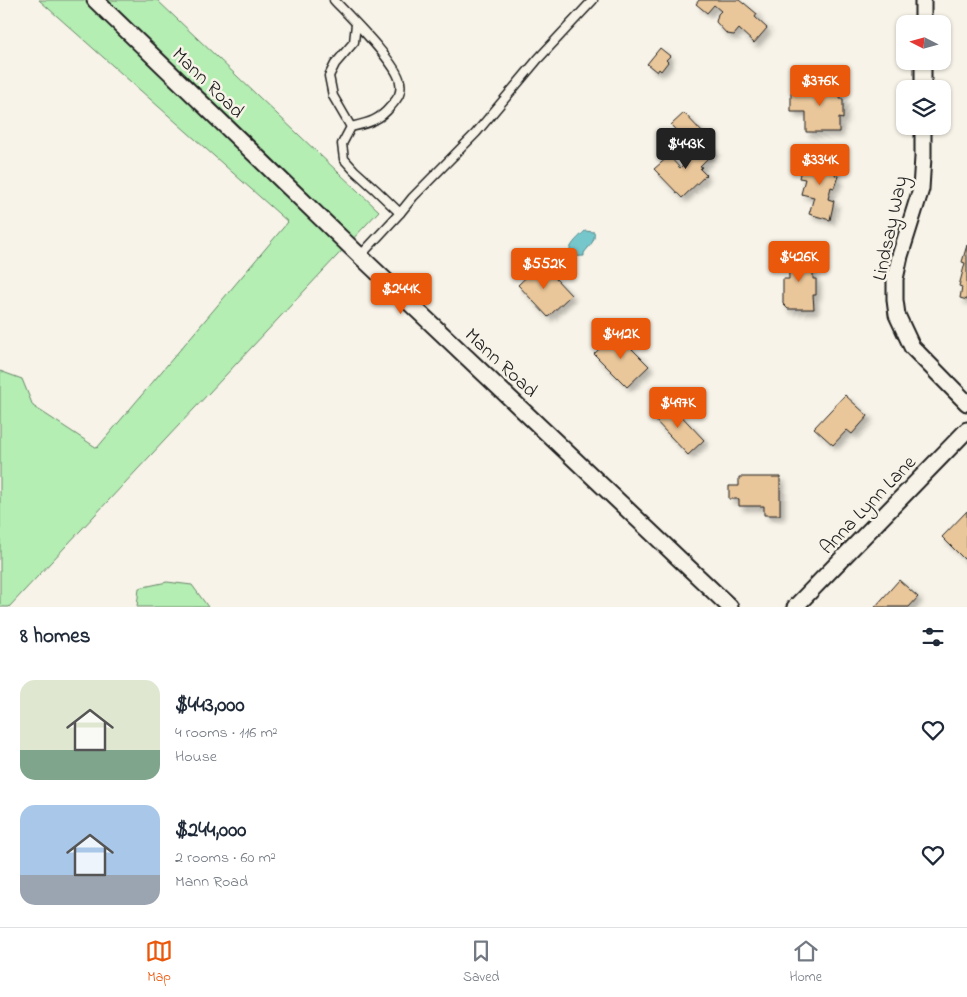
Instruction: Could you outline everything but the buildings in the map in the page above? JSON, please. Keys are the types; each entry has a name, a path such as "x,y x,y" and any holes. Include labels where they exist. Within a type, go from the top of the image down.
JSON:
{"street":[{"name":"Mann Road","path":"95,0 360,256 730,607"},
{"path":"923,0 923,15"},
{"name":"Lindsay Way","path":"923,135 921,189 900,256 896,278 895,300 897,315 912,347 967,403"},
{"name":"Anna Lynn Lane","path":"796,607 967,430"}],"lane":[{"path":"334,0 392,65 400,81 399,96 386,112 369,123 350,127"},
{"path":"360,256 413,197 476,132 538,59 592,0"},
{"path":"350,127 333,96 329,76 335,64 354,42 356,24"},
{"path":"350,127 342,144 344,159 400,213"}],"green space":[{"path":"39,0 157,0 379,211 9,607 0,607 0,371 22,379 33,406 97,448 288,222"},
{"path":"167,582 192,585 208,607 137,607 139,588"}],"water":[{"path":"585,231 594,232 593,241 584,253 584,256 572,255 570,252 571,246"}]}
